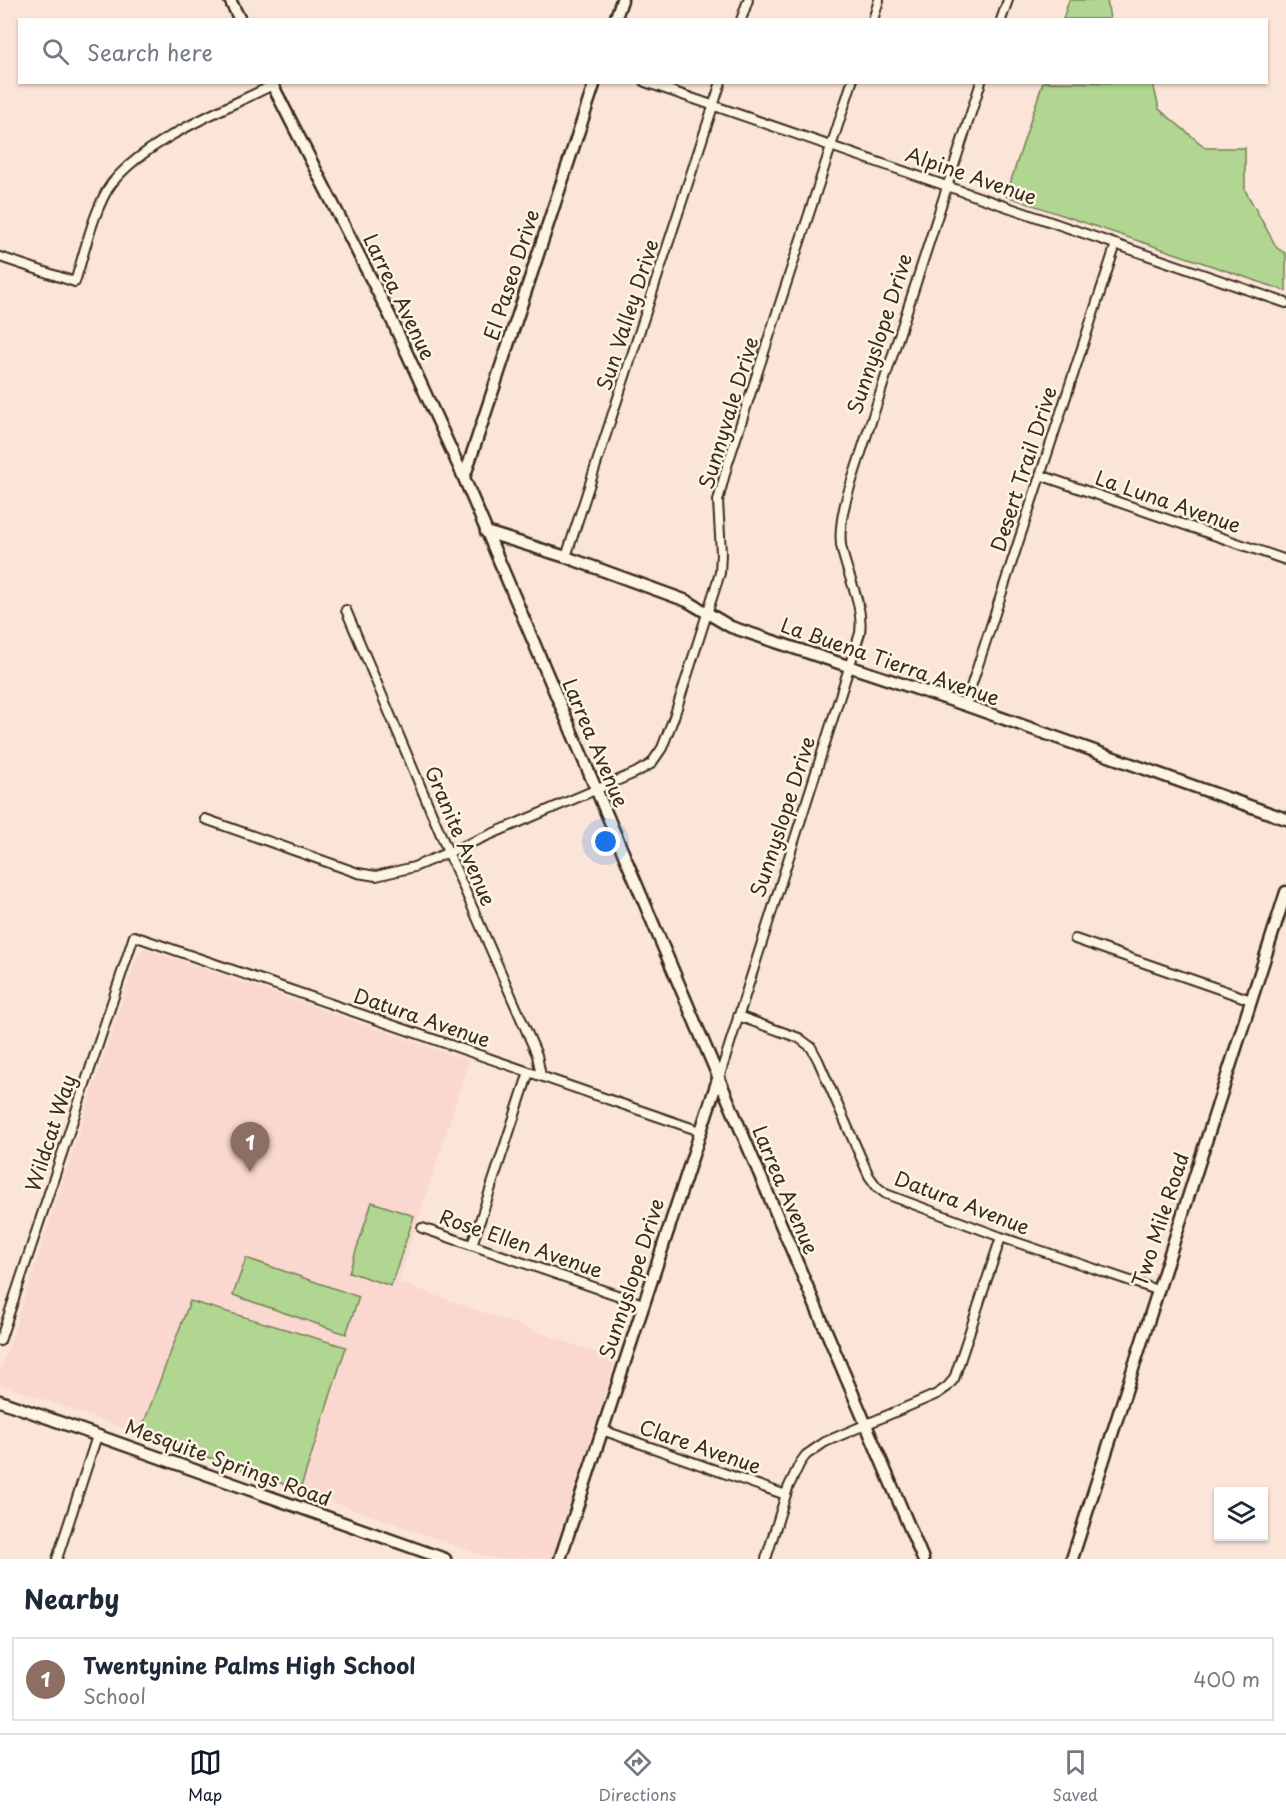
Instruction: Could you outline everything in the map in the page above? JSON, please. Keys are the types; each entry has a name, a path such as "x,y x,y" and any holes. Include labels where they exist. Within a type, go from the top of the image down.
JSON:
{"main road":[{"path":"230,0 239,18"},
{"path":"616,18 622,0"},
{"name":"Larrea Avenue","path":"272,84 390,316 464,478 923,1559"},
{"name":"El Paseo Drive","path":"464,478 593,84"},
{"name":"La Buena Tierra Avenue","path":"486,532 566,557 687,601 731,627 965,705 1286,819"},
{"name":"Two Mile Road","path":"1072,1559 1286,892"},
{"name":"Sunnyslope Drive","path":"560,1559 718,1079"},
{"name":"Mesquite Springs Road","path":"0,1401 445,1559"}],"street":[{"path":"742,18 748,0"},
{"path":"874,18 879,0"},
{"path":"1002,18 1008,0"},
{"path":"0,257 75,282 98,210 111,184 134,161 161,141 272,84"},
{"name":"Alpine Avenue","path":"651,84 1286,303"},
{"name":"Sun Valley Drive","path":"566,557 720,84"},
{"name":"Sunnyvale Drive","path":"205,819 358,873 376,876 414,867 449,854 651,764 662,748 674,717 720,573 721,544 718,501 727,466 851,84"},
{"name":"Sunnyslope Drive","path":"718,1079 850,668 861,624 858,598 848,572 842,545 841,519 980,84"},
{"name":"Desert Trail Drive","path":"965,705 1116,244"},
{"name":"La Luna Avenue","path":"1040,475 1286,560"},
{"name":"Granite Avenue","path":"346,610 537,1055 541,1076"},
{"name":"Datura Avenue","path":"134,936 700,1131"},
{"name":"Wildcat Way","path":"0,1341 134,936"},
{"path":"1075,939 1251,1000"},
{"name":"Datura Avenue","path":"738,1016 799,1038 811,1047 869,1176 877,1187 898,1200 1157,1290"},
{"path":"472,1245 529,1072"},
{"name":"Rose Ellen Avenue","path":"422,1228 643,1304"},
{"path":"766,1559 794,1474 806,1455 825,1442 937,1394 954,1379 1001,1237"},
{"name":"Clare Avenue","path":"602,1430 786,1495"},
{"path":"57,1559 97,1436"}],"shaded area":[{"path":"144,948 469,1061 398,1282 616,1360 552,1559 494,1559 0,1384 0,1373 138,953"}],"green space":[{"path":"1069,0 1107,0 1110,18 1063,18"},
{"path":"1042,84 1153,84 1159,109 1206,148 1245,148 1245,190 1277,248 1286,254 1286,291 1006,196"},
{"path":"372,1202 414,1216 391,1286 349,1272"},
{"path":"246,1258 359,1297 346,1334 233,1295"},
{"path":"190,1301 346,1347 300,1490 140,1433"}],"place":[{"name":"Twentynine Palms High School","path":"250,1172"}]}
